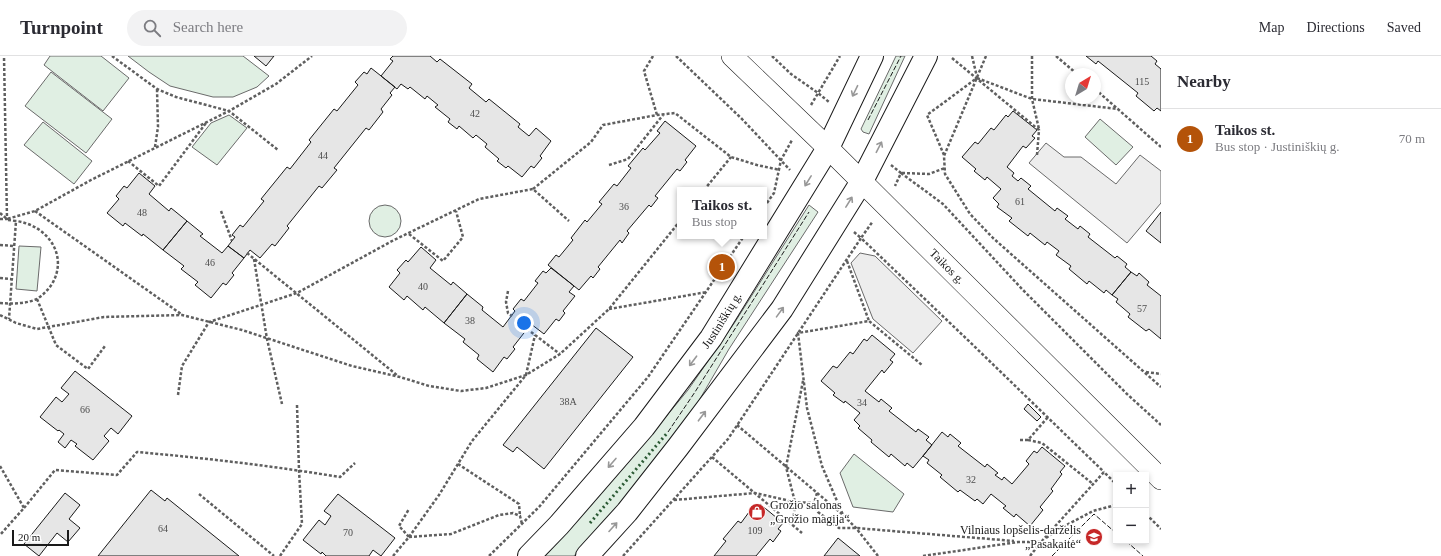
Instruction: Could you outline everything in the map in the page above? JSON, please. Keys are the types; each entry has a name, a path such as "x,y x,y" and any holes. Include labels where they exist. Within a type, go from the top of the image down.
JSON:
{"main road":[{"name":"Justiniškių g.","path":"529,556 559,525 644,427 711,338 828,148 872,56"},
{"path":"587,556 627,512 782,309 862,181 926,56"}],"street":[{"name":"Taikos g.","path":"732,56 862,181 1161,479"}],"path":[{"path":"4,56 7,220"},
{"path":"112,56 158,89 176,97 229,111 278,150"},
{"path":"7,220 35,210 155,147 229,111 276,84 312,56"},
{"path":"653,56 644,71 657,115"},
{"path":"972,56 977,78"},
{"path":"944,156 986,56"},
{"path":"1032,56 1032,99 1039,130 1037,155"},
{"path":"1056,56 1070,68"},
{"path":"952,58 1039,130"},
{"path":"977,78 1032,99 1118,109"},
{"path":"977,78 927,115 944,156 945,174 970,214 993,238 1161,387"},
{"path":"155,147 158,127 158,89"},
{"path":"1101,94 1161,146"},
{"path":"178,395 182,366 209,322 297,293 479,199 533,189 591,142 603,125 675,113 731,157 780,170"},
{"path":"609,165 628,159 663,114"},
{"path":"128,161 159,186 206,122"},
{"path":"706,187 731,157"},
{"path":"945,168 929,174 901,173 943,204 1022,289 1127,394 1161,425"},
{"path":"533,189 569,221"},
{"path":"35,210 182,315"},
{"path":"221,211 232,241"},
{"path":"409,234 443,261 463,237 456,211"},
{"path":"0,213 7,220"},
{"path":"0,219 30,225 41,231 51,240 56,250 58,272 44,294 37,299 28,302 0,303"},
{"path":"8,319 16,221"},
{"path":"0,315 16,322 37,328 104,317 182,315 268,339 352,366 400,377 429,386 460,391 486,388 526,375 560,354 608,309 677,225"},
{"path":"623,556 728,439 861,238 1113,481"},
{"path":"489,556 539,507 648,377 742,239"},
{"path":"0,244 14,246"},
{"path":"248,253 400,377"},
{"path":"254,259 268,339 282,404"},
{"path":"846,261 869,321 922,364"},
{"path":"0,278 11,279"},
{"path":"508,291 506,302 508,313 512,316"},
{"path":"608,309 707,292"},
{"path":"37,299 56,345 88,369 105,346"},
{"path":"798,333 869,321"},
{"path":"527,329 560,354"},
{"path":"798,333 806,408 822,466 843,514"},
{"path":"393,556 409,537 439,495 472,441 526,375 534,335"},
{"path":"1144,372 1161,374"},
{"path":"794,526 795,502 786,467 803,378"},
{"path":"280,556 302,524 297,405"},
{"path":"1028,440 1048,417"},
{"path":"737,425 843,514 878,556"},
{"path":"1020,440 1042,443 1093,484"},
{"path":"0,535 55,470 117,475 137,452 299,470 340,477 355,462"},
{"path":"712,457 802,532"},
{"path":"458,464 519,504 522,524"},
{"path":"0,466 24,508"},
{"path":"1030,556 1104,472"},
{"path":"674,500 755,493 795,502 814,503"},
{"path":"817,493 814,503 818,512 839,528 856,528 1018,542 1041,542 1059,529 1093,510 1113,506"},
{"path":"199,494 274,556"},
{"path":"409,509 399,526 409,537"},
{"path":"409,537 451,534 499,515 513,513 520,516"},
{"path":"1149,517 1161,529"},
{"path":"923,556 1018,542"}],"green space":[{"path":"50,56 101,56 129,78 103,111 44,65"},
{"path":"128,56 243,56 269,76 257,87 233,97 213,97 170,86"},
{"path":"896,56 905,56 869,134 863,132 861,129"},
{"path":"51,72 112,119 86,153 25,106"},
{"path":"229,115 247,128 217,165 192,147 211,123"},
{"path":"1100,119 1133,147 1116,165 1085,137"},
{"path":"43,122 92,161 74,184 24,145"},
{"path":"385,205 391,206 398,212 401,221 400,227 394,234 385,237 379,236 372,230 369,221 370,215 376,208"},
{"path":"809,205 818,212 729,349 676,440 574,556 545,556 625,466 688,390 735,322"},
{"path":"19,246 41,247 37,291 16,289"},
{"path":"854,454 904,494 893,512 853,507 840,473"}],"shaded area":[{"path":"1046,143 1064,157 1081,157 1116,184 1140,155 1161,171 1161,203 1127,243 1029,163"},
{"path":"860,253 875,256 942,321 913,353 873,319 851,263"}],"building":[{"path":"254,56 274,56 266,66"},
{"path":"393,56 430,56 437,62 440,59 472,84 469,88 486,102 489,99 520,124 518,127 529,136 536,128 551,141 540,156 542,158 534,168 531,166 522,177 508,166 506,168 497,161 499,159 485,147 487,144 476,135 473,138 459,126 457,129 448,122 450,119 435,107 438,105 427,96 425,99 410,87 408,89 401,84 397,89 381,76 393,61 390,59"},
{"path":"1086,56 1151,56 1157,61 1155,64 1161,69 1161,111 1157,108 1154,111 1136,96 1138,93 1098,61 1096,64"},
{"path":"371,68 395,87 390,93 392,95 381,109 383,112 369,130 366,128 334,168 337,170 322,188 319,186 287,226 289,228 275,246 272,244 260,258 250,250 244,258 228,246 235,237 232,235 240,225 243,227 264,201 261,199 287,167 290,169 311,142 309,140 334,109 337,111 358,85 355,82 364,72 367,74"},
{"path":"1013,111 1037,130 1032,136 1035,138 1026,148 1023,146 1007,167 1014,173 1012,176 1018,181 1021,178 1031,186 1028,189 1055,211 1057,208 1068,216 1065,219 1078,229 1080,226 1090,234 1088,237 1115,258 1117,256 1127,264 1125,267 1131,272 1112,295 1106,290 1104,293 1089,281 1087,284 1069,269 1071,266 1056,255 1059,251 1047,242 1045,245 1030,233 1028,236 1009,221 1012,218 997,207 999,204 993,198 1001,189 987,177 985,180 974,171 976,169 962,157 975,142 978,144 991,128 994,130 1006,115 1008,117"},
{"path":"665,121 696,146 685,160 687,162 680,171 677,169 655,196 658,198 651,207 649,205 627,231 629,233 622,243 620,240 598,267 600,269 593,278 591,276 579,290 548,265 556,255 559,257 573,240 571,238 585,220 587,222 602,204 599,202 614,184 617,186 631,168 628,166 643,148 645,150 660,133 657,131"},
{"path":"139,173 155,186 149,194 169,211 171,208 187,221 163,250 143,234 142,236 125,223 123,226 107,213 119,199 116,196 124,186 127,188"},
{"path":"1161,212 1161,243 1146,231"},
{"path":"187,221 203,234 200,236 222,253 228,246 244,258 232,273 234,275 226,285 223,283 211,298 195,285 198,282 181,269 184,266 163,250"},
{"path":"421,247 436,260 430,268 451,285 453,282 467,294 444,323 425,307 423,310 407,296 404,300 389,287 400,273 397,270 406,260 408,262"},
{"path":"551,268 574,286 569,292 575,296 563,311 565,313 559,321 556,319 544,334 531,324 513,347 515,349 507,359 504,357 493,372 477,359 479,355 463,342 465,339 444,323 467,294 483,307 482,310 503,327 515,311 513,309 521,299 524,301 538,283 535,281 543,271 546,273"},
{"path":"1131,272 1137,276 1139,273 1149,282 1147,285 1161,296 1161,339 1149,329 1146,331 1128,317 1130,314 1116,302 1118,299 1112,295"},
{"path":"596,328 633,357 544,469 517,447 513,452 503,445"},
{"path":"872,335 895,354 890,360 893,362 884,373 882,370 865,391 879,402 881,399 892,408 889,411 916,432 918,429 929,437 926,440 932,445 913,468 907,463 905,466 891,454 889,457 871,442 872,440 858,428 860,426 854,420 860,413 845,401 844,403 833,395 835,393 821,381 833,366 837,368 850,352 853,354 864,339 867,341"},
{"path":"75,371 132,416 118,434 111,428 104,436 109,441 93,460 75,446 77,444 71,440 65,448 58,442 64,434 40,417 56,397 62,402 69,394 61,388"},
{"path":"1028,404 1041,417 1037,421 1024,409"},
{"path":"942,432 948,437 950,434 961,443 958,446 985,467 987,464 998,473 995,475 1002,480 1004,477 1012,484 1029,464 1026,461 1034,451 1037,453 1042,447 1065,466 1060,472 1062,474 1051,489 1053,491 1040,507 1043,510 1030,526 1016,514 1014,517 1003,508 1006,506 991,494 983,504 977,499 975,501 960,490 958,492 940,477 942,475 927,463 929,460 923,456"},
{"path":"151,490 165,501 167,498 239,556 98,556"},
{"path":"65,493 80,505 69,519 80,528 68,542 57,533 39,556 24,544"},
{"path":"338,494 395,538 381,556 373,550 369,556 326,556 322,552 321,554 303,540 319,520 325,525 331,516 324,511"},
{"path":"760,504 783,523 778,529 781,531 773,542 770,539 756,556 714,556 726,541 723,539 738,521 741,523 752,508 756,510"},
{"path":"838,538 860,556 824,556"}],"hedge":[{"path":"590,523 668,432"}],"fence":[{"path":"868,120 901,56"},
{"path":"668,432 809,212"},
{"path":"1052,556 1094,514 1113,530"},
{"path":"1129,544 1143,556"}],"place":[{"name":"Taikos st.","path":"722,267"},
{"name":"Grožio salonas „Grožio magija“","path":"757,512"},
{"name":"Vilniaus lopšelis-darželis „Pasakaitė“","path":"1094,537"}]}
